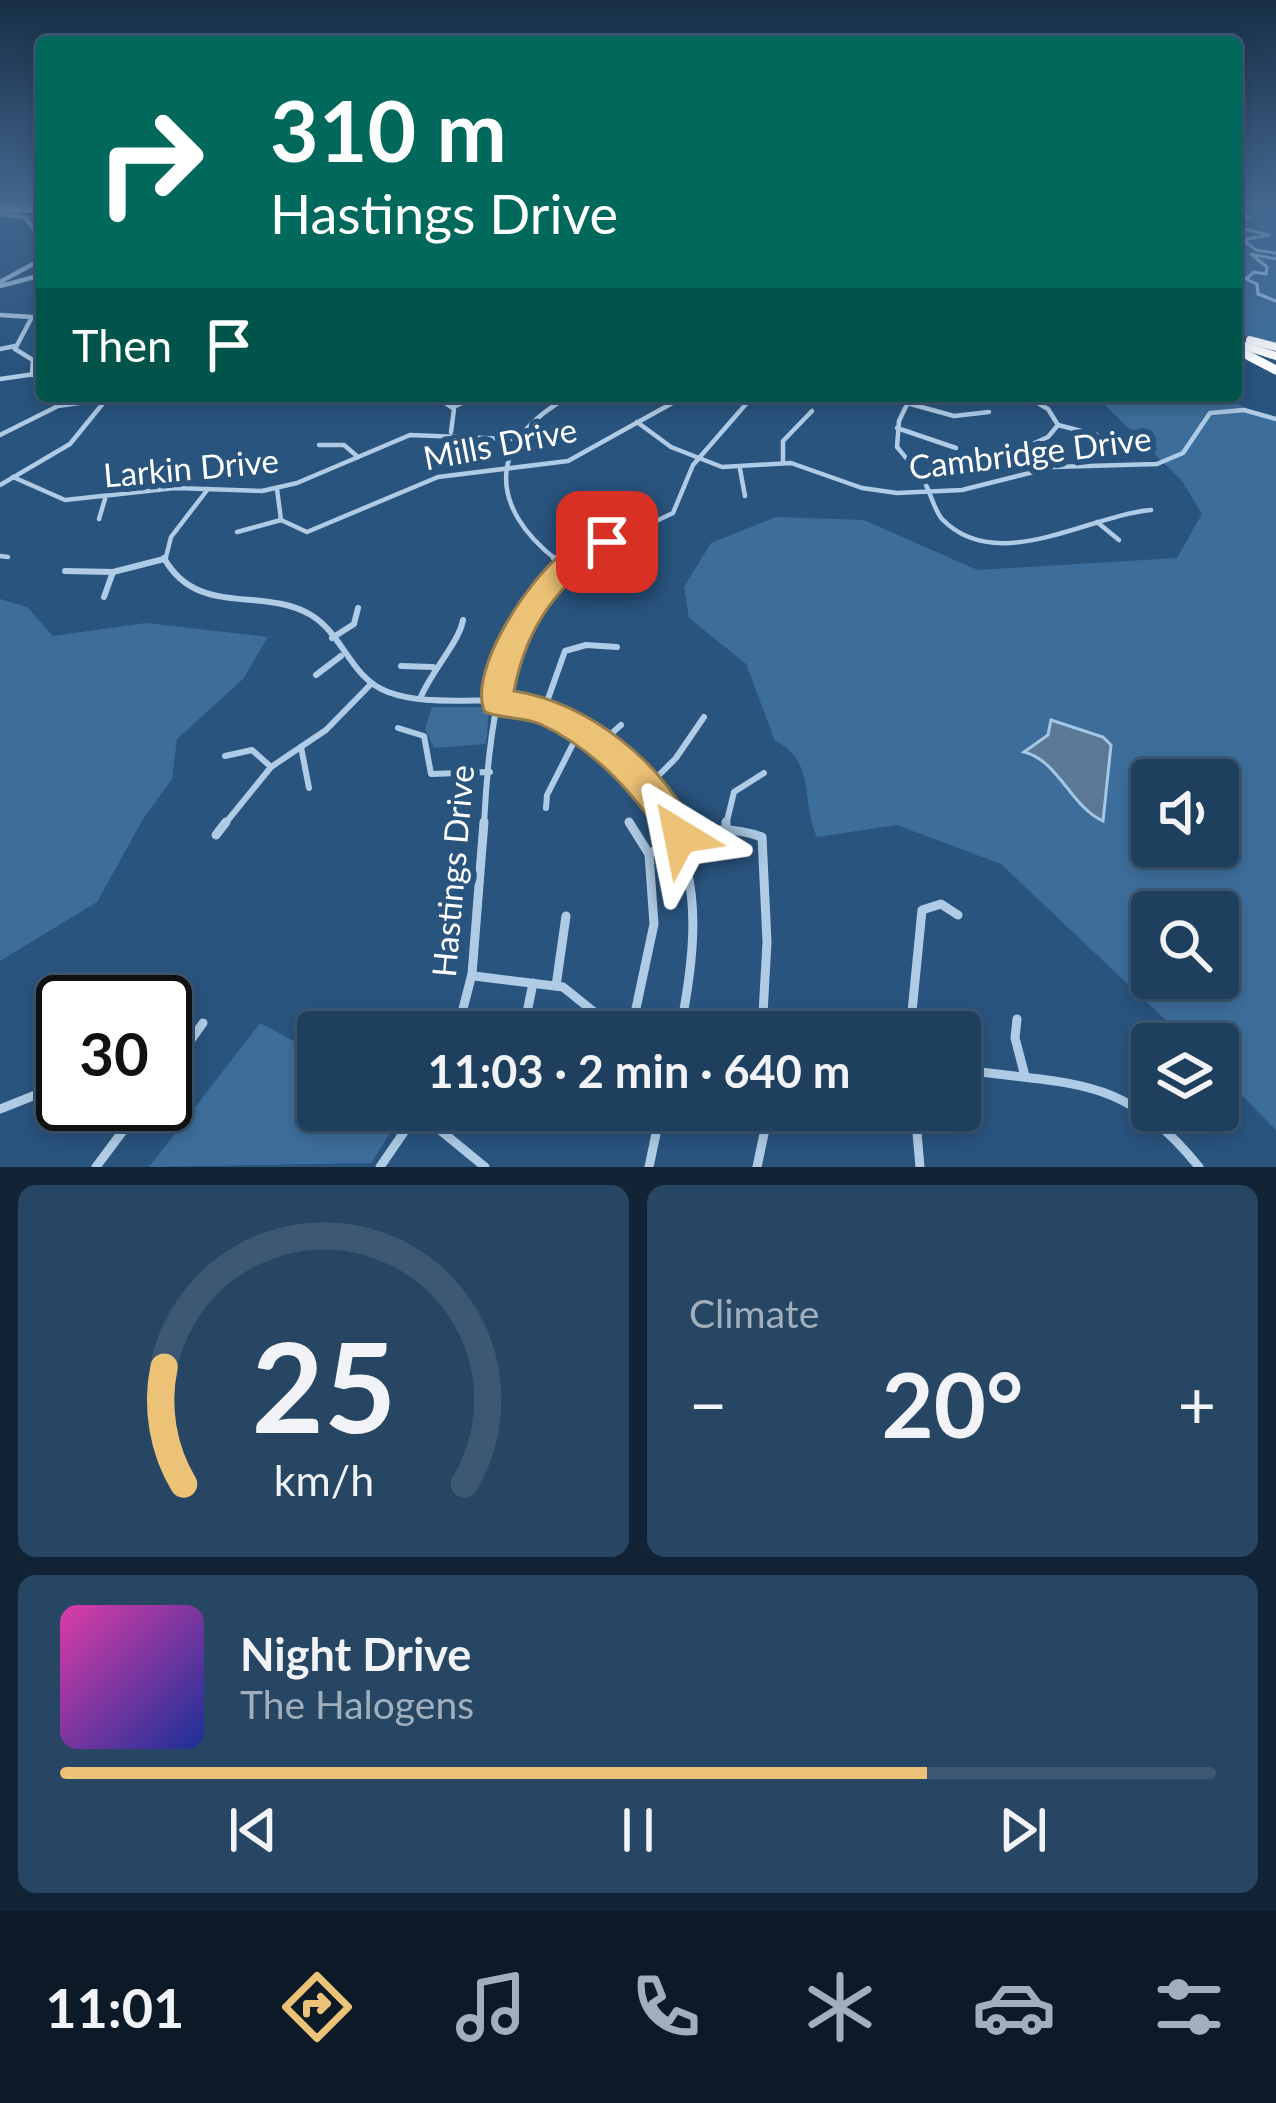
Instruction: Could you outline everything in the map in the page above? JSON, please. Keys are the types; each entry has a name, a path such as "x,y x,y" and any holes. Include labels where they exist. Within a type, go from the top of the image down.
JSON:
{"highway":[{"path":"1242,342 1276,351"},
{"path":"1242,345 1276,370"}],"street":[{"path":"0,284 36,262"},
{"path":"0,272 14,275"},
{"path":"0,284 36,276"},
{"path":"0,315 28,314 34,320 15,346 0,349"},
{"path":"15,346 35,363 32,375"},
{"path":"0,379 36,374"},
{"path":"0,435 58,406 83,402"},
{"path":"0,485 70,444 105,402"},
{"path":"445,402 453,407"},
{"path":"453,407 465,402"},
{"path":"558,402 537,412 511,439 505,470 507,490 526,532 565,567"},
{"name":"Mills Drive","path":"237,532 281,520 293,529 317,530 431,479 577,458 675,402"},
{"name":"Hastings Drive","path":"464,1011 474,976 496,702 514,633 565,567 600,545 673,513 698,458 748,402"},
{"path":"908,402 897,428 899,451 951,527 994,542 1031,542 1124,512 1151,510"},
{"path":"915,402 955,416 989,412"},
{"path":"1036,402 1048,409 1058,425 1097,435"},
{"path":"451,432 453,407"},
{"name":"Cambridge Drive","path":"637,422 698,458 740,469 783,464 813,468 872,491 929,492 976,487 1030,471 1166,461 1189,446 1201,418 1220,410 1247,410 1276,419"},
{"path":"783,464 783,441 812,411"},
{"path":"1030,471 1019,450 1048,437 1058,425"},
{"path":"897,428 956,448"},
{"name":"Larkin Drive","path":"13,477 54,499 106,499 159,490 277,489 410,435 451,432 511,439"},
{"path":"319,445 344,445 358,457"},
{"path":"159,490 165,467"},
{"path":"740,469 745,496"},
{"path":"164,559 172,537 208,489"},
{"path":"277,489 281,520"},
{"path":"99,519 106,499"},
{"path":"1097,523 1119,540"},
{"path":"600,545 623,576"},
{"path":"65,571 113,572 164,559"},
{"path":"164,559 188,587 301,610 371,684 420,699 496,702 544,710 600,744 646,788 680,836 693,903 682,1011"},
{"path":"104,598 113,572"},
{"path":"332,638 354,624 358,608"},
{"path":"420,699 433,667 461,633 463,620"},
{"path":"544,710 565,651 586,645 617,647"},
{"path":"316,675 341,656"},
{"path":"400,666 433,667"},
{"path":"216,835 271,767 338,720 371,684"},
{"path":"646,788 676,758 704,717"},
{"path":"600,744 621,724"},
{"path":"398,728 424,736 431,774 490,772"},
{"path":"546,808 578,734"},
{"path":"301,747 309,788"},
{"path":"225,756 252,750 271,767"},
{"path":"726,828 725,812 740,784 764,773"},
{"path":"629,822 635,838 650,854 654,924 635,1011"},
{"path":"650,854 680,836 726,828 762,837 767,942 763,1011"},
{"path":"912,1011 922,910 941,904 958,915"},
{"path":"556,986 566,916"},
{"path":"474,976 556,986 597,1011"},
{"path":"527,1011 533,983"},
{"path":"1017,1019 1015,1038 1025,1076"},
{"path":"192,1038 203,1023"},
{"path":"981,1071 1067,1078 1123,1096 1168,1128 1199,1167"},
{"path":"0,1109 36,1095"},
{"path":"96,1167 123,1131"},
{"path":"380,1167 404,1131"},
{"path":"442,1131 485,1167"},
{"path":"649,1167 657,1131"},
{"path":"757,1167 765,1131"},
{"path":"917,1131 920,1167"}],"shaded area":[{"path":"1242,256 1276,256 1276,344 1242,336"},
{"path":"1102,402 1233,402 1276,422 1276,1130 1239,1092 1239,1023 1169,1023 1144,999 1239,999 1239,891 1131,891 1131,987 1001,864 897,825 817,837 797,759 775,741 746,664 689,618 684,587 711,543 776,517 864,520 977,570 1177,558 1202,514 1182,481"},
{"path":"0,599 27,607 53,636 146,623 268,637 243,679 177,739 172,779 143,819 97,902 0,961"},
{"path":"432,707 484,707 489,711 486,744 434,748 425,729"},
{"path":"1051,720 1103,737 1111,745 1103,821 1046,764 1024,752 1048,735"},
{"path":"260,1023 297,1043 297,1131 392,1131 371,1163 149,1167 177,1131 192,1131 192,1111"}],"waterway":[{"path":"1254,256 1267,267 1266,274 1254,272 1246,279 1257,284 1258,294 1276,301"},
{"path":"1263,256 1276,259"}],"route":[{"path":"607,542 572,560 523,617 505,658 496,702 525,704 551,713 610,751 666,810 680,836"}]}
